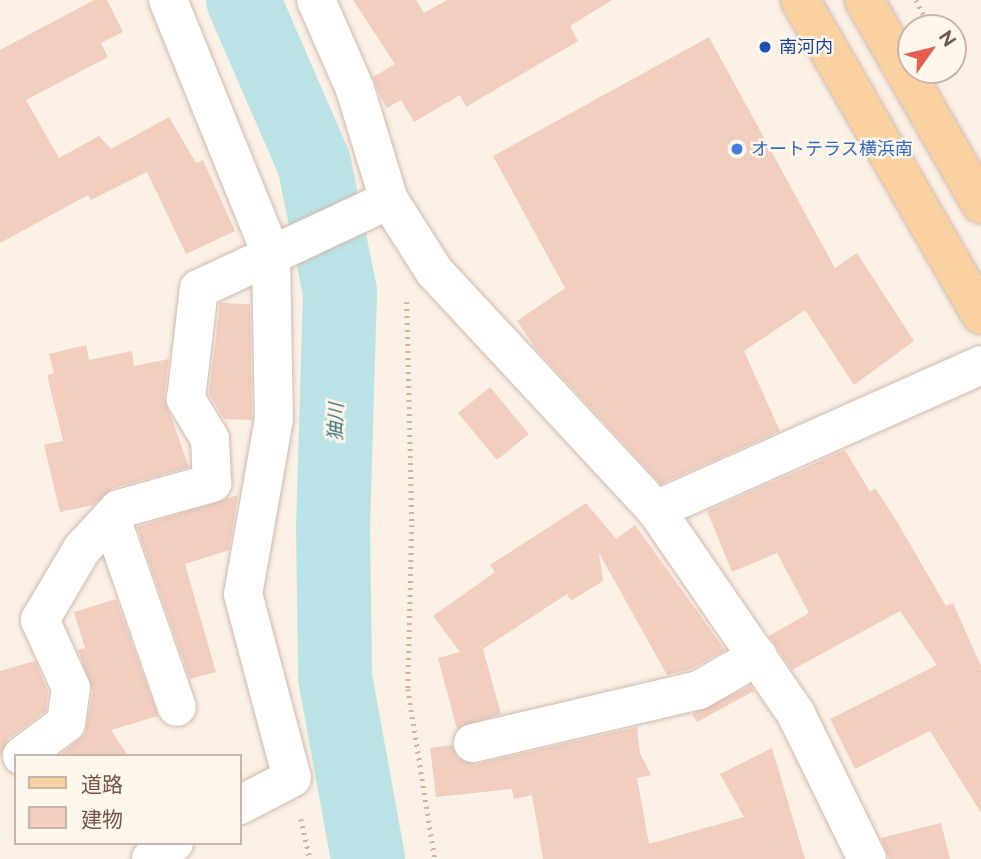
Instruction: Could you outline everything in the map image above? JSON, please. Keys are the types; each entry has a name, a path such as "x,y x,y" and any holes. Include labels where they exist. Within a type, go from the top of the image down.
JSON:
{"main road":[{"path":"800,0 981,315"},
{"path":"864,0 981,204"}],"street":[{"path":"168,0 278,252 274,419 243,594 292,778 242,804"},
{"path":"316,0 355,89 381,205 434,271 656,510 796,714 867,859"},
{"path":"25,754 66,723 71,688 40,620 82,549 119,509 212,483 210,439 186,399 199,289 381,205"},
{"path":"656,510 981,365"},
{"path":"111,518 177,707"},
{"path":"473,743 699,690 758,656"},
{"path":"150,859 171,845"}],"path":[{"path":"404,288 409,313 412,524 408,689 435,859"}],"building":[{"path":"94,0 107,0 123,32 101,43 108,57 26,100 59,158 99,136 111,149 169,117 196,163 203,160 235,231 186,254 147,172 91,200 88,195 0,243 0,50"},
{"path":"353,0 416,0 424,13 447,0 612,0 570,26 578,41 466,107 460,95 414,122 401,100 387,108 380,96 373,77 395,64"},
{"path":"709,37 835,268 857,253 914,341 854,385 805,310 744,351 780,431 661,484 536,349 517,321 565,288 493,156"},
{"path":"220,303 250,304 252,420 224,419 209,394"},
{"path":"86,345 89,360 132,351 134,366 169,359 164,397 189,467 113,488 93,505 60,512 44,445 63,441 47,375 54,373 49,354"},
{"path":"490,387 529,434 497,460 458,413"},
{"path":"845,450 870,492 875,488 893,515 946,606 953,603 981,666 981,813 930,731 855,769 830,719 937,665 900,611 792,670 769,636 809,613 777,553 732,572 707,511"},
{"path":"238,495 229,550 185,564 216,672 190,679 137,527"},
{"path":"586,503 616,539 635,525 725,650 691,669 667,675 599,553 603,581 571,601 567,594 483,649 501,714 457,729 438,658 460,652 433,616 495,572 490,565"},
{"path":"116,599 158,716 111,730 127,754 61,754 85,734 93,691 78,650 85,648 74,612"},
{"path":"35,661 48,691 46,711 8,739 0,756 0,671"},
{"path":"750,686 754,691 697,722 692,714"},
{"path":"637,727 640,753 651,775 637,778 649,844 744,817 720,774 772,748 805,859 543,859 532,795 514,799 512,789 436,797 430,748 452,745 458,758 477,764"},
{"path":"941,823 950,859 889,859 881,838"}],"waterway":[{"name":"㹨川","path":"243,0 314,163 340,292 333,527 335,677 368,859"}],"place":[{"name":"南河内","path":"765,47"},
{"name":"オートテラス横浜南","path":"737,149"}]}
